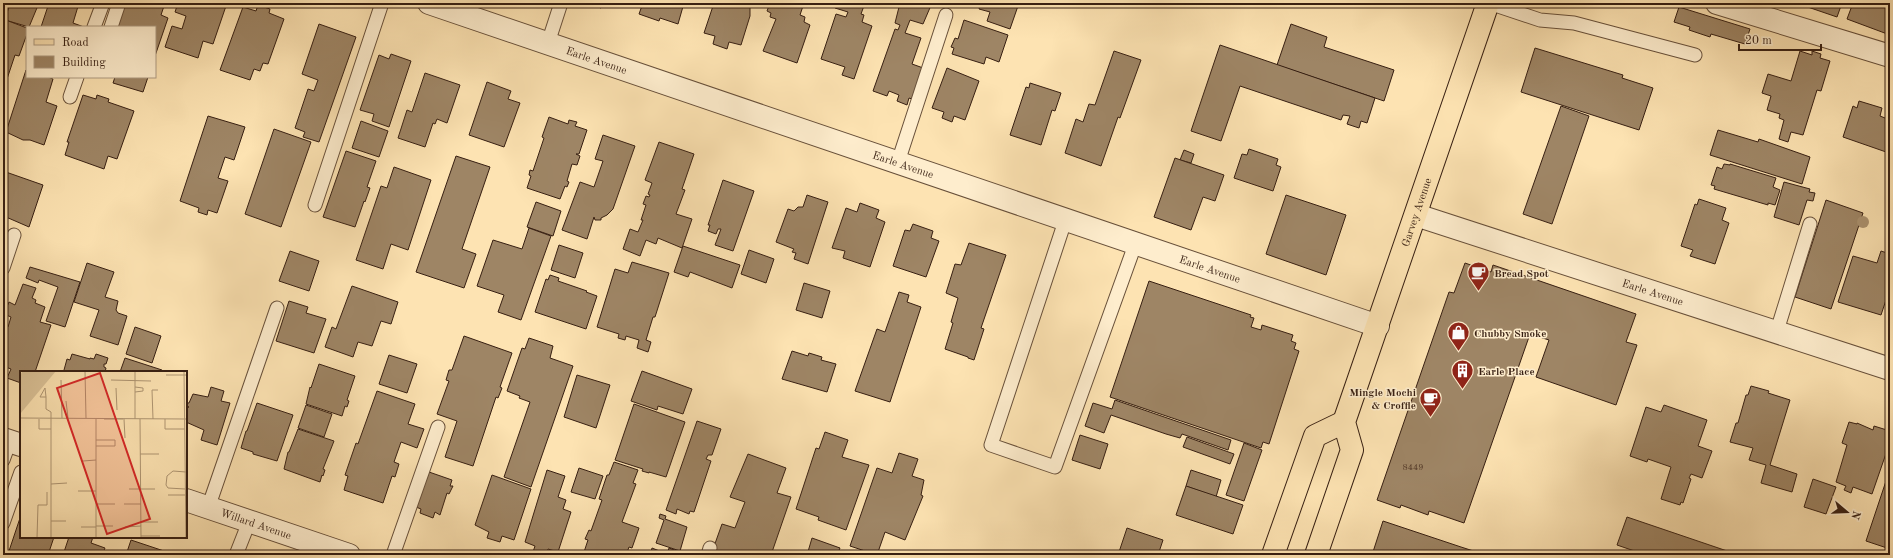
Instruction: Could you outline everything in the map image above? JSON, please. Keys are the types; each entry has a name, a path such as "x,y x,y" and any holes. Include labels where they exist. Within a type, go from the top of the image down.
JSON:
{"main road":[{"name":"Garvey Avenue","path":"1344,422 1489,3"},
{"path":"1274,555 1315,436 1344,422 1352,450 1316,555"}],"street":[{"name":"Earle Avenue","path":"429,3 1066,218 1378,326"},
{"path":"1717,3 1890,56"},
{"name":"Earle Avenue","path":"1416,215 1776,334 1890,369"},
{"name":"Willard Avenue","path":"187,500 349,555"}],"lane":[{"path":"94,26 103,3"},
{"path":"111,26 119,3"},
{"path":"315,205 382,3"},
{"path":"548,43 561,3"},
{"path":"1489,3 1540,20 1574,22 1695,55"},
{"path":"898,162 946,14"},
{"path":"70,97 77,78"},
{"path":"1066,218 991,445 1055,467 1136,242"},
{"path":"1776,334 1810,224"},
{"path":"3,268 14,235"},
{"path":"208,508 277,308"},
{"path":"393,555 438,427"},
{"path":"3,523 20,475"},
{"path":"236,555 249,522"}],"building":[{"path":"10,3 39,3 29,26 5,20"},
{"path":"49,3 79,3 73,23 81,26 41,26"},
{"path":"122,3 165,3 161,15 168,18 156,53 156,26 114,26"},
{"path":"178,3 227,3 213,44 203,41 198,58 165,47 172,26 182,29 186,16 175,12"},
{"path":"586,3 603,3 601,8"},
{"path":"643,3 684,3 678,24 660,18 659,21 639,14"},
{"path":"714,3 750,3 750,16 741,45 729,42 727,49 713,44 715,36 704,33"},
{"path":"770,3 804,3 800,15 805,17 804,22 810,25 797,63 763,51 776,19 770,17 771,13 767,11"},
{"path":"837,3 865,3 861,14 864,15 862,22 872,26 854,79 842,75 845,67 821,59 836,14 846,17 848,12 835,8"},
{"path":"900,3 932,3 923,24 910,20 905,33 921,38 912,64 926,69 915,100 909,98 907,105 897,101 899,95 889,91 887,96 873,91 895,29 898,30 900,25 895,23"},
{"path":"981,3 1019,3 1010,29 987,21 990,12 979,9"},
{"path":"1796,3 1842,3 1837,17"},
{"path":"1853,3 1890,3 1890,35 1847,19"},
{"path":"258,5 270,9 269,13 284,19 268,64 263,63 260,71 254,69 250,80 220,70 243,7 256,11"},
{"path":"1679,7 1750,29 1745,44 1711,34 1710,37 1689,30 1690,27 1674,22"},
{"path":"3,19 26,28 26,37 19,56 15,55 3,91"},
{"path":"964,20 1008,35 999,62 986,57 984,64 952,54 954,48 951,47 955,38 958,39"},
{"path":"319,24 356,37 319,142 303,137 305,132 295,128 308,89 314,91 318,80 302,74"},
{"path":"1291,24 1327,37 1324,47 1394,70 1384,101 1277,65"},
{"path":"1220,45 1375,98 1367,123 1361,121 1359,128 1347,124 1350,116 1343,115 1341,120 1240,86 1221,141 1191,131"},
{"path":"1535,48 1623,75 1622,78 1653,88 1639,130 1521,92"},
{"path":"1114,51 1141,60 1120,118 1118,117 1101,166 1065,153 1076,119 1083,122 1089,104 1095,105"},
{"path":"1800,51 1812,55 1812,51 1821,54 1820,58 1830,61 1821,91 1817,90 1803,135 1791,132 1788,142 1779,139 1784,120 1779,118 1780,114 1767,110 1771,96 1762,93 1768,74 1791,81"},
{"path":"391,54 411,61 389,127 372,121 374,114 360,110 379,55 389,59"},
{"path":"947,68 979,81 965,120 954,116 952,122 942,118 944,112 932,108"},
{"path":"26,70 26,78 53,79 46,102 57,106 44,145 30,140 23,140 6,132"},
{"path":"425,73 460,85 447,123 437,119 435,124 433,123 425,147 398,138 407,110 412,112"},
{"path":"115,78 148,78 143,92 113,83"},
{"path":"487,82 511,91 508,99 520,103 504,147 469,135"},
{"path":"1030,83 1061,93 1055,111 1052,110 1041,145 1010,135 1026,87 1029,88"},
{"path":"83,95 96,99 97,95 109,99 108,102 134,111 117,159 108,156 104,169 65,155 69,142 67,142"},
{"path":"1859,101 1882,108 1880,116 1890,120 1889,153 1843,137 1853,106 1857,108"},
{"path":"1561,106 1589,116 1552,224 1523,214"},
{"path":"208,116 245,127 234,160 225,157 218,178 228,181 217,213 208,210 207,215 198,212 199,208 180,201"},
{"path":"549,117 568,124 569,120 577,122 575,126 587,130 579,154 576,154 580,156 577,165 572,164 567,181 569,182 567,187 565,186 560,199 527,188 531,176 529,175 530,170 533,171"},
{"path":"361,121 388,131 379,157 352,148"},
{"path":"274,129 311,142 281,227 245,214"},
{"path":"1718,130 1758,142 1759,139 1810,157 1802,184 1710,155"},
{"path":"603,135 635,146 613,209 601,218 601,220 595,220 594,217 587,239 562,230 580,182 594,187 603,161 595,159"},
{"path":"659,142 694,154 682,189 685,190 676,214 692,219 682,248 658,238 656,244 646,240 640,256 623,249 630,229 638,232 643,220 641,220 646,205 643,204 646,196 649,197 650,195 648,194 652,183 645,180"},
{"path":"1249,149 1278,159 1276,165 1281,167 1273,191 1234,178 1242,154 1247,155"},
{"path":"1184,150 1194,154 1191,163 1180,160"},
{"path":"346,151 376,161 367,187 370,188 355,227 323,217"},
{"path":"456,156 490,167 462,249 476,254 464,288 416,272"},
{"path":"1175,158 1224,175 1215,201 1203,197 1191,230 1154,217"},
{"path":"1724,164 1730,164 1776,178 1773,187 1780,190 1775,205 1768,203 1768,205 1714,189 1715,186 1711,185 1717,167 1722,169"},
{"path":"394,167 431,180 408,250 391,244 383,269 356,260 381,186 387,188"},
{"path":"3,171 43,185 29,227 6,217 3,227"},
{"path":"723,180 754,191 733,251 715,245 721,229 718,229 716,234 708,231 710,225 708,225"},
{"path":"1784,182 1810,189 1809,192 1815,193 1813,201 1807,200 1799,225 1774,217"},
{"path":"807,195 828,202 808,264 794,259 796,253 792,252 794,249 776,242 788,209 794,211 798,207 803,207"},
{"path":"1286,195 1346,215 1326,275 1266,254"},
{"path":"1699,199 1726,208 1722,220 1729,223 1715,264 1690,256 1693,250 1681,246 1695,204 1697,205"},
{"path":"1826,200 1863,213 1831,309 1795,297"},
{"path":"536,202 561,211 553,236 527,227"},
{"path":"860,203 879,210 876,218 885,222 870,267 843,258 845,251 832,248 846,208 857,212"},
{"path":"913,224 933,231 931,238 939,241 926,277 893,266 905,230 910,231"},
{"path":"529,228 551,236 521,320 498,312 504,295 477,286 493,240 522,249"},
{"path":"969,243 1006,255 981,328 984,329 974,360 945,349 953,323 951,322 958,298 946,293 955,264 961,265"},
{"path":"559,245 583,253 575,278 551,270"},
{"path":"683,246 740,265 732,288 690,272 688,277 674,272"},
{"path":"749,250 774,259 766,283 741,274"},
{"path":"290,251 319,261 309,291 279,281"},
{"path":"1881,251 1890,254 1890,288 1881,315 1838,302 1853,256 1877,263"},
{"path":"632,262 669,273 646,340 651,342 648,352 637,348 639,340 626,336 625,340 618,338 619,334 597,327 615,269 628,273"},
{"path":"87,263 114,272 105,297 118,301 116,310 118,313 127,316 118,345 90,336 99,310 74,302"},
{"name":"Earle Place","path":"1465,263 1491,272 1493,265 1636,314 1626,342 1637,345 1616,405 1536,377 1549,340 1530,334 1464,523 1429,511 1428,515 1401,505 1400,508 1377,500 1449,292 1454,293"},
{"path":"30,267 80,282 65,327 46,321 58,287 39,280 38,283 26,278"},
{"path":"550,275 559,278 558,281 597,296 586,329 535,312 546,279 548,280"},
{"path":"1149,281 1251,315 1250,317 1254,318 1251,327 1261,330 1262,325 1293,335 1291,341 1296,343 1294,349 1299,351 1269,444 1263,442 1261,448 1110,397"},
{"path":"804,283 830,291 822,318 796,310"},
{"path":"23,284 36,288 32,298 36,300 35,303 45,307 40,322 51,325 35,371 20,371 20,383 7,378 11,369 3,366 3,332 5,326 8,327 11,317 4,314 9,302 15,305"},
{"path":"352,286 398,302 391,324 381,321 372,346 358,342 353,357 325,347 332,327 336,329"},
{"path":"899,292 909,295 907,302 921,307 890,402 855,391 877,329 885,332"},
{"path":"289,301 308,307 306,313 326,319 314,353 276,341"},
{"path":"135,327 161,336 152,363 126,354"},
{"path":"464,336 512,353 500,387 502,388 498,398 496,397 473,466 445,457 457,421 437,414 449,381 446,380 449,370 452,370"},
{"path":"529,338 553,346 550,358 573,366 531,487 504,477 530,402 507,391 522,348 525,349"},
{"path":"792,351 808,356 809,353 822,357 821,360 836,364 827,392 782,379"},
{"path":"72,354 90,359 94,359 96,354 108,358 106,364 104,364 104,367 106,368 105,371 65,371 67,359 70,360"},
{"path":"389,355 417,364 407,393 379,384"},
{"path":"125,358 162,370 162,371 120,371"},
{"path":"319,364 355,376 347,400 349,401 347,407 345,406 342,416 306,404 310,387 311,388"},
{"path":"642,371 692,389 683,414 658,406 657,410 631,401"},
{"path":"577,375 610,385 596,428 564,417"},
{"path":"1751,386 1769,391 1768,393 1790,400 1770,465 1797,474 1792,492 1761,483 1766,465 1749,460 1753,448 1730,442 1736,423 1738,423 1746,395 1748,395"},
{"path":"211,387 224,391 221,401 230,403 217,445 201,440 204,430 187,422 187,408 189,407 187,406 187,403 189,403 193,394 208,397"},
{"path":"377,391 415,404 408,424 424,429 417,448 401,442 394,462 399,464 395,477 392,476 383,503 344,490 348,476 345,475"},
{"path":"1115,400 1231,440 1228,450 1182,434 1180,438 1166,434 1111,415 1104,433 1085,426 1093,403 1112,409"},
{"path":"257,403 293,415 277,461 253,454 253,452 241,448"},
{"path":"634,404 685,422 666,477 642,471 643,469 615,460"},
{"path":"306,405 332,414 324,437 298,428"},
{"path":"1664,405 1707,420 1698,446 1712,451 1702,478 1691,474 1689,478 1691,479 1683,503 1681,502 1680,505 1661,499 1671,467 1648,459 1647,462 1630,456 1646,407 1661,412"},
{"path":"697,421 721,429 712,455 708,455 706,459 711,461 694,512 690,511 689,514 677,509 676,514 666,510"},
{"path":"1849,422 1857,423 1873,430 1874,426 1890,431 1890,442 1872,494 1853,487 1851,493 1844,490 1846,486 1836,482 1847,445 1842,443"},
{"path":"298,429 334,441 323,469 325,470 320,482 284,469 288,452"},
{"path":"825,432 848,440 842,457 869,465 846,530 818,520 819,517 796,509 816,448 819,449"},
{"path":"1080,435 1108,444 1100,469 1072,460"},
{"path":"1187,437 1234,454 1230,464 1183,447"},
{"path":"1244,443 1262,450 1244,501 1226,495"},
{"path":"899,453 918,459 912,476 924,480 921,495 923,496 905,540 885,532 877,555 850,546 877,468 892,473"},
{"path":"748,454 786,468 777,493 791,497 771,555 719,555 712,552 722,524 735,528 745,502 730,497"},
{"path":"614,462 638,470 633,483 636,484 622,522 639,528 632,548 629,547 626,555 583,555 588,540 585,539 589,530 591,531 602,500 599,499 607,475 609,475"},
{"path":"579,468 603,476 595,499 571,492"},
{"path":"547,470 565,476 558,497 566,500 563,509 571,512 558,552 548,549 546,555 544,555 533,552 535,546 525,542"},
{"path":"1191,470 1221,480 1216,497 1186,486"},
{"path":"429,472 452,480 450,486 453,486 449,494 447,493 440,515 435,512 433,518 420,513 421,509 416,507"},
{"path":"492,475 531,489 514,540 502,536 500,542 487,538 489,532 475,525"},
{"path":"1888,475 1890,476 1890,549 1866,541"},
{"path":"1813,479 1836,487 1826,514 1804,507"},
{"path":"1186,486 1243,505 1233,534 1176,515"},
{"path":"660,514 666,516 665,519 687,527 680,551 656,543 664,520 659,518"},
{"path":"1627,517 1736,555 1646,555 1617,545"},
{"path":"20,518 20,538 54,538 48,555 18,555 9,551"},
{"path":"1383,521 1461,547 1486,555 1372,555"},
{"path":"1127,528 1163,540 1158,555 1118,555"},
{"path":"69,538 93,538 91,543 105,548 102,555 63,555"},
{"path":"812,538 840,548 837,555 807,555"},
{"path":"131,540 170,553 170,555 126,555"},
{"path":"652,548 667,554 669,548 680,552 679,555 650,555"}],"place":[{"name":"Bread Spot","path":"1479,292"},
{"name":"Chubby Smoke","path":"1459,352"},
{"name":"Earle Place","path":"1462,390"},
{"name":"Mingle Mochi & Croffle","path":"1431,418"}]}
